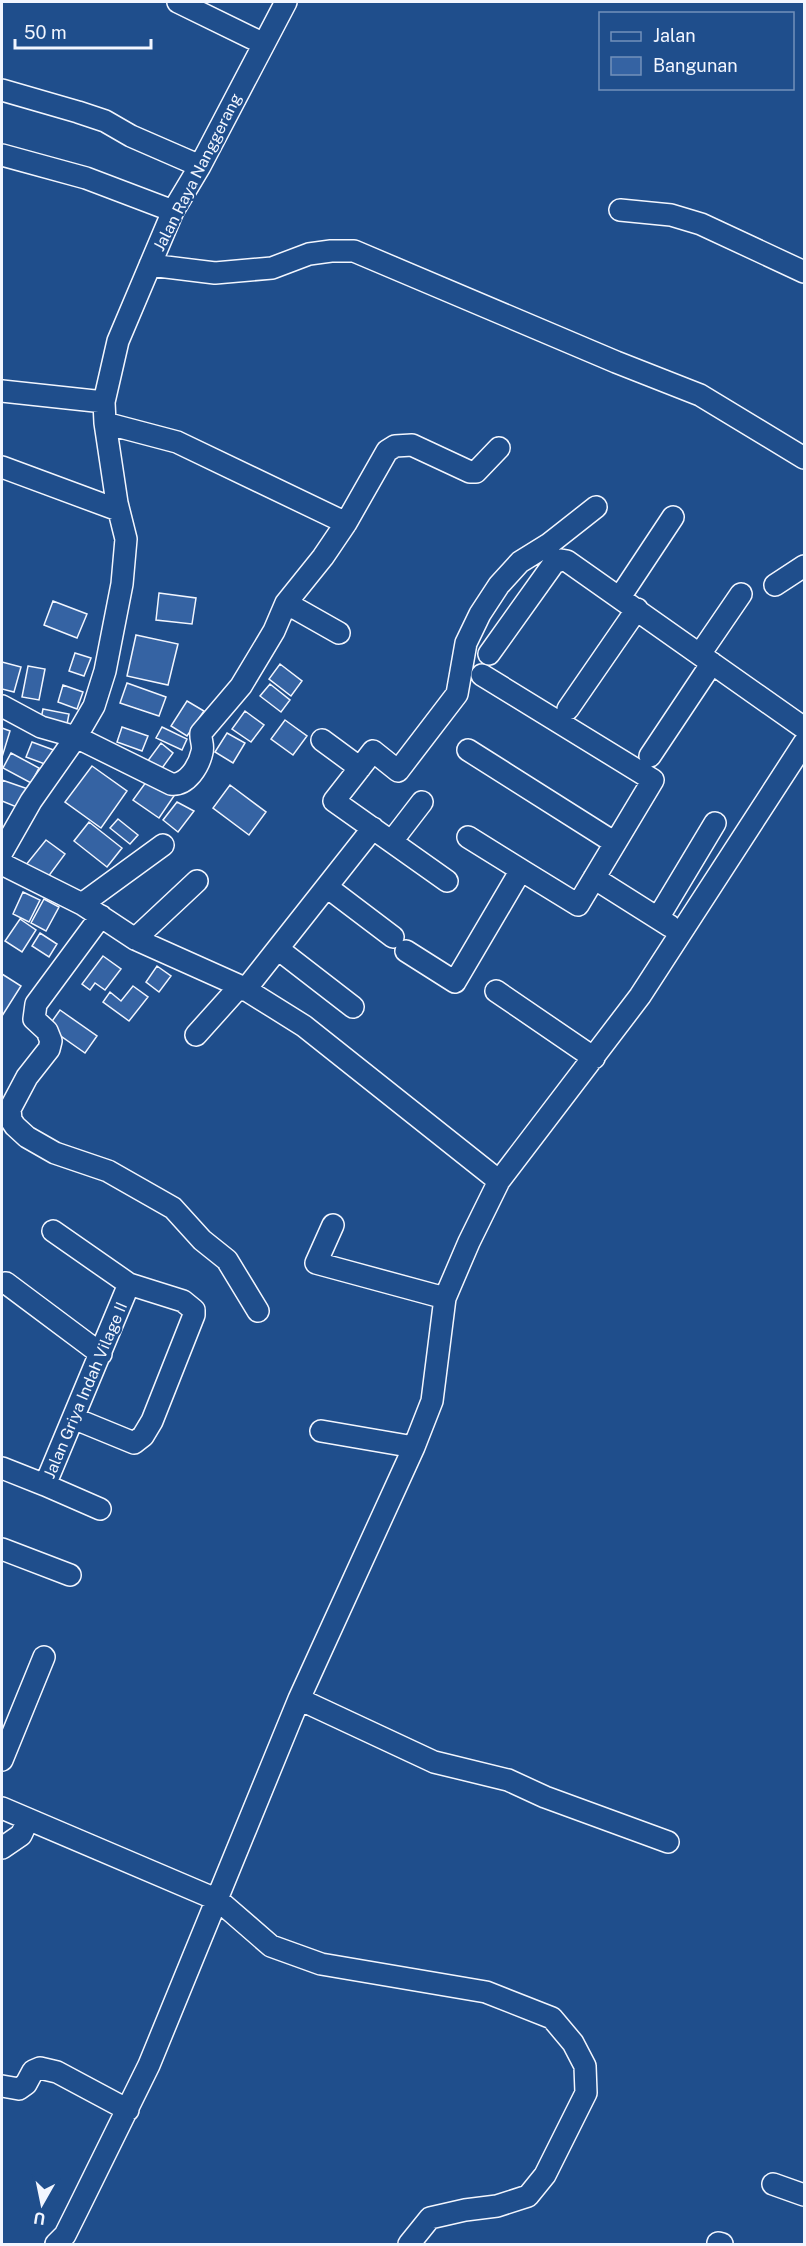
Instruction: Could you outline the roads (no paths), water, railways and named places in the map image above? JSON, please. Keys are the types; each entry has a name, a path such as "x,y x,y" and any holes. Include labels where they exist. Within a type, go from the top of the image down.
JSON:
{"street":[{"name":"Jalan Raya Nanggerang","path":"2,852 31,801 76,737 94,706 105,671 122,584 126,539 118,510 105,413 118,340 173,211 200,166 286,2"},
{"path":"183,3 264,44"},
{"path":"2,90 105,122 200,166"},
{"path":"2,155 86,178 173,211"},
{"path":"620,210 671,215 701,224 804,272"},
{"path":"150,265 215,273 272,268 309,254 354,251 616,362 700,395 804,458"},
{"path":"2,391 105,413 177,442 346,523"},
{"path":"2,706 41,727 76,737 171,784 182,783 192,773 203,750 201,733 241,686 274,631 286,603 323,557 346,523 387,451 395,446 406,444 418,447 470,472 476,472 499,448"},
{"path":"2,467 118,510"},
{"path":"447,881 334,801 373,751 398,771 457,694 465,643 499,585 520,562 549,544 596,507"},
{"path":"620,597 673,517"},
{"path":"489,654 557,561 567,561 804,728"},
{"path":"776,585 804,566"},
{"path":"650,756 741,594"},
{"path":"286,603 339,633"},
{"path":"568,709 637,609"},
{"path":"468,837 578,905 652,780 482,675"},
{"path":"322,740 360,768"},
{"path":"56,2244 65,2235 149,2065 299,1699 414,1447 432,1401 445,1298 499,1181 640,996 804,743"},
{"path":"468,750 615,843"},
{"path":"392,841 422,802"},
{"path":"658,918 715,823"},
{"path":"196,1035 278,949 373,828"},
{"path":"82,904 163,845"},
{"path":"2,864 82,904 135,939 242,988 304,1026 499,1181"},
{"path":"327,887 400,944 455,982 521,870"},
{"path":"594,878 680,932"},
{"path":"135,939 197,881"},
{"path":"101,916 36,1004 34,1019 47,1031 51,1041 49,1049 27,1077 10,1109 11,1120 19,1131 55,1153 108,1171 173,1208 202,1240 227,1260 258,1311"},
{"path":"278,949 353,1007"},
{"path":"496,991 594,1058"},
{"path":"333,1225 316,1263 445,1298"},
{"path":"53,1231 129,1284 183,1301 194,1310 152,1421 143,1436 134,1443 73,1418"},
{"path":"6,1283 101,1354"},
{"name":"Jalan Griya Indah Vilage II","path":"2,1468 45,1485 129,1284"},
{"path":"321,1431 414,1447"},
{"path":"45,1485 100,1509"},
{"path":"2,1549 70,1575"},
{"path":"2,1761 44,1657"},
{"path":"299,1699 434,1762 508,1780 564,1804 668,1842"},
{"path":"2,1808 218,1900 270,1946 321,1964 486,1992 552,2018 573,2043 585,2066 586,2093 546,2175 528,2196 497,2206 430,2218 409,2244"},
{"path":"2,1848 21,1835 28,1820"},
{"path":"2,2086 19,2089 26,2084 33,2071 44,2068 69,2078 128,2110"},
{"path":"773,2184 804,2195"}]}
